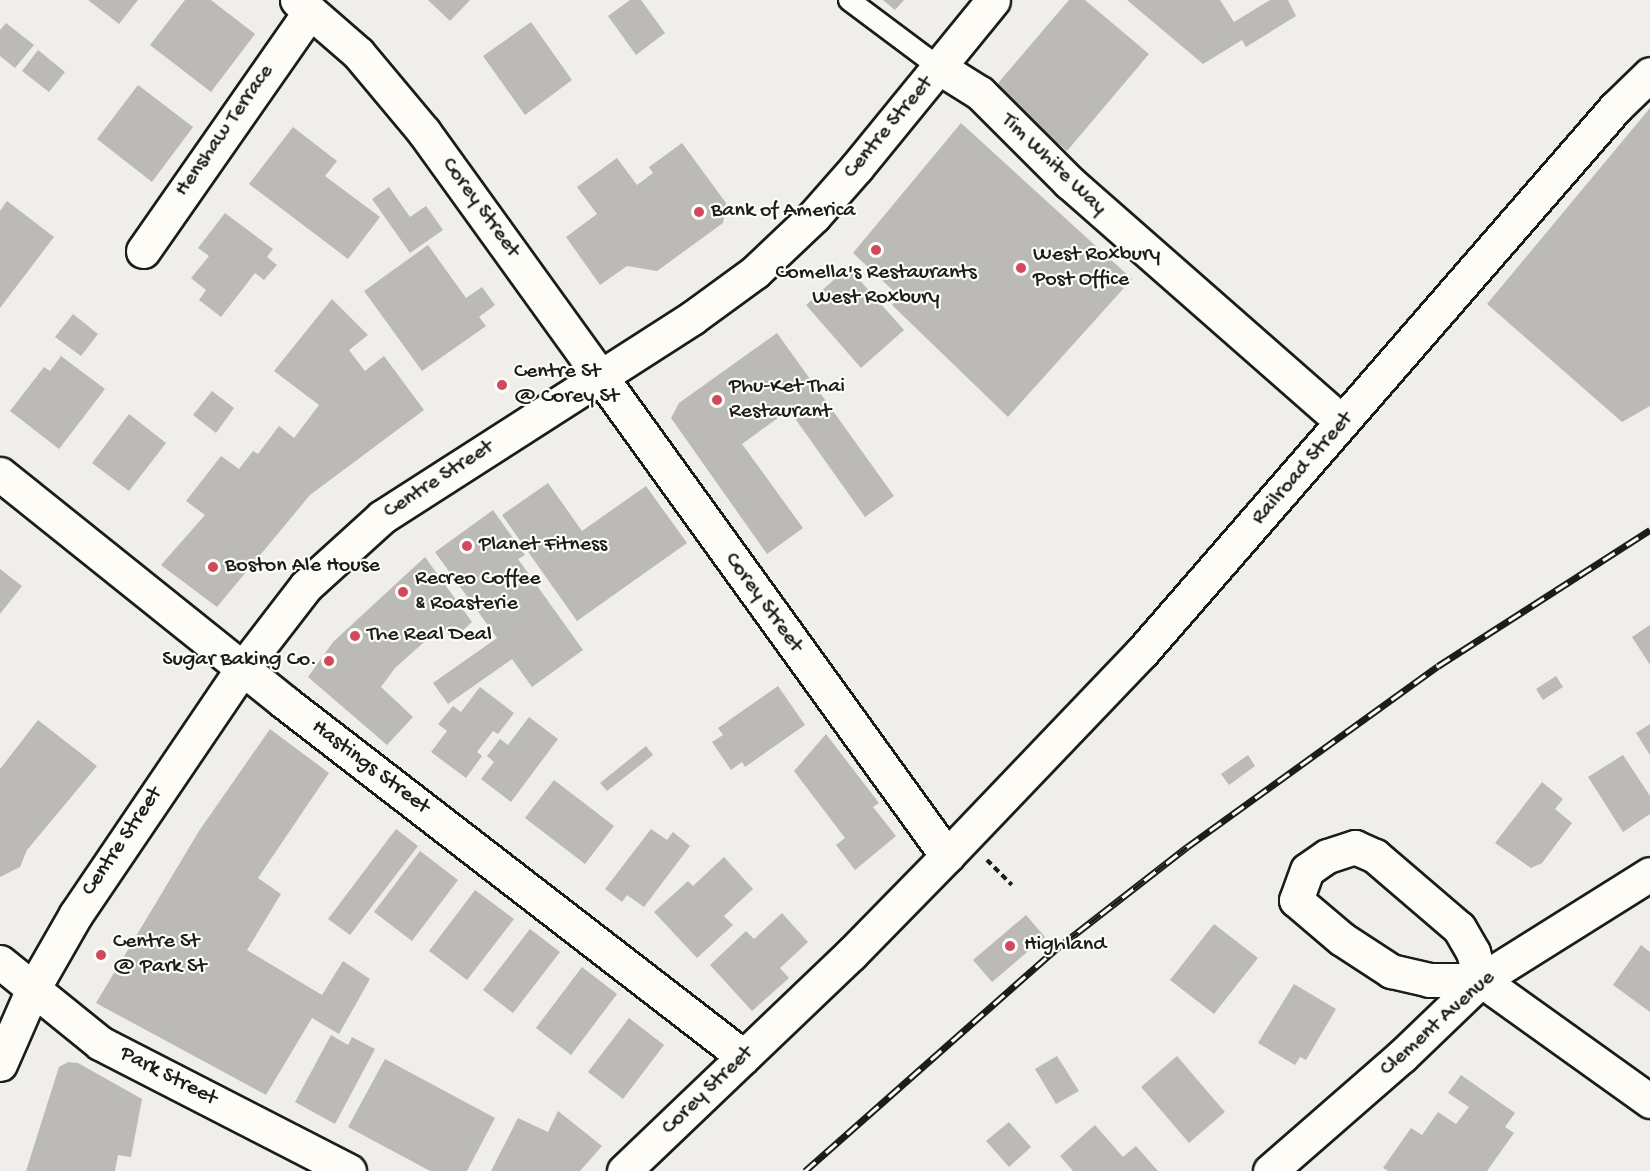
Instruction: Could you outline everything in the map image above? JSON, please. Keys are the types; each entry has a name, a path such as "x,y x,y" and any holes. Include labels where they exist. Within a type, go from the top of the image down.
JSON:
{"street":[{"name":"Centre Street","path":"0,1064 33,989 104,870 242,669 306,586 360,534 414,495 718,300 784,247 940,68 993,0"},
{"name":"Henshaw Terrace","path":"142,251 304,6"},
{"name":"Corey Street","path":"304,6 358,53 424,132 947,856 744,1057 624,1171"},
{"name":"Tim White Way","path":"940,68 980,93 1069,183 1327,409"},
{"name":"Railroad Street","path":"947,856 1142,652 1616,107 1650,74"},
{"name":"Hastings Street","path":"0,474 242,669 744,1057"},
{"path":"1481,980 1473,952 1459,928 1375,856 1355,847 1328,856 1307,870 1296,900 1342,939 1381,964 1429,980 1481,980 1650,1101"},
{"name":"Clement Avenue","path":"1270,1171 1402,1056 1481,980 1650,874"},
{"name":"Park Street","path":"0,962 100,1043 349,1171"}],"lane":[{"path":"849,0 940,68"}],"path":[{"path":"986,859 1012,885"}],"building":[{"path":"88,0 138,0 119,24"},
{"path":"185,0 211,0 255,34 211,92 150,45"},
{"path":"428,0 470,0 450,21"},
{"path":"630,0 641,0 665,33 636,55 608,16"},
{"path":"883,0 904,0 895,10"},
{"path":"1069,0 1085,0 1149,54 1067,151 993,89"},
{"path":"1127,0 1220,0 1234,22 1270,0 1288,0 1296,16 1246,47 1242,40 1203,64"},
{"path":"531,22 572,80 525,115 483,56"},
{"path":"6,23 34,45 15,68 0,56 0,30"},
{"path":"38,50 65,72 49,92 22,71"},
{"path":"138,85 193,127 152,182 97,139"},
{"path":"1650,108 1650,406 1622,422 1487,304"},
{"path":"961,123 1132,279 1008,417 892,305 900,297 853,253"},
{"path":"293,127 337,161 325,176 380,217 348,259 249,184"},
{"path":"682,143 726,203 723,223 657,271 627,266 600,285 566,237 597,214 577,187 617,158 637,185 653,173 649,167"},
{"path":"389,187 410,217 426,206 443,230 410,253 372,199"},
{"path":"7,201 54,237 0,308 0,211"},
{"path":"225,213 273,249 267,257 277,265 264,280 255,273 221,317 199,300 206,290 191,278 209,256 198,248"},
{"path":"428,245 466,298 482,287 495,305 479,317 486,326 422,371 364,291"},
{"path":"848,267 904,330 861,368 806,305"},
{"path":"332,299 368,335 349,350 365,371 384,356 424,410 310,495 217,607 161,565 205,515 186,501 221,456 239,469 253,451 258,454 279,426 294,438 319,405 274,371"},
{"path":"73,314 98,334 81,356 55,337"},
{"path":"777,333 894,496 865,517 789,410 742,444 803,528 767,554 671,418 679,403"},
{"path":"61,356 105,389 59,449 10,411 44,367 50,371"},
{"path":"212,391 234,408 216,433 193,415"},
{"path":"129,414 166,443 129,491 92,463"},
{"path":"548,483 582,531 646,486 687,543 577,621 502,515"},
{"path":"493,510 525,555 518,559 583,650 532,687 512,659 448,704 433,683 497,638 435,552"},
{"path":"425,557 472,622 452,640 442,626 395,668 381,687 413,717 387,745 308,677 333,642"},
{"path":"0,569 22,586 0,614"},
{"path":"1650,625 1650,665 1632,637"},
{"path":"1556,676 1563,687 1543,700 1536,689"},
{"path":"778,686 805,725 745,767 742,762 731,770 712,742 723,735 718,728"},
{"path":"480,687 514,713 498,734 493,731 477,752 482,756 466,778 431,752 447,731 438,724 453,706 461,712"},
{"path":"529,717 558,739 511,802 481,779 494,762 487,756 500,739 508,745"},
{"path":"38,720 97,766 27,850 20,867 0,877 0,769"},
{"path":"1650,724 1650,755 1636,733"},
{"path":"270,729 329,773 258,878 281,894 247,950 322,995 343,961 370,979 339,1034 312,1018 266,1095 96,1003 199,831"},
{"path":"826,734 879,803 873,807 896,836 855,870 836,845 845,838 794,771"},
{"path":"646,746 653,755 607,791 600,783"},
{"path":"1248,755 1255,766 1229,785 1221,774"},
{"path":"1623,755 1650,796 1650,814 1623,832 1588,777"},
{"path":"554,780 614,826 585,864 525,818"},
{"path":"1542,782 1563,799 1555,809 1572,823 1542,863 1531,868 1495,843"},
{"path":"396,829 418,846 350,935 328,919"},
{"path":"651,829 667,840 673,832 690,846 644,907 627,895 622,902 605,889"},
{"path":"420,851 458,880 412,941 374,912"},
{"path":"724,857 753,889 724,916 733,925 697,958 654,912 688,881 693,886"},
{"path":"475,890 514,919 467,980 429,951"},
{"path":"782,913 808,942 780,968 789,978 752,1011 710,965 746,931 754,939"},
{"path":"1026,915 1045,937 992,982 973,960"},
{"path":"1214,924 1258,958 1214,1014 1170,980"},
{"path":"530,929 560,952 513,1013 483,990"},
{"path":"1641,945 1650,952 1650,1012 1613,985"},
{"path":"582,967 617,994 571,1055 536,1028"},
{"path":"1294,984 1336,1009 1306,1060 1300,1057 1295,1065 1258,1043"},
{"path":"629,1018 664,1045 623,1099 588,1072"},
{"path":"331,1035 348,1045 352,1037 375,1049 335,1124 295,1102"},
{"path":"1057,1056 1079,1091 1056,1104 1035,1069"},
{"path":"1177,1056 1225,1112 1189,1143 1141,1087"},
{"path":"385,1059 495,1118 467,1171 430,1171 348,1127"},
{"path":"68,1062 78,1063 142,1099 131,1157 118,1155 115,1171 26,1171 59,1067"},
{"path":"1461,1075 1515,1113 1505,1127 1514,1133 1487,1171 1388,1171 1383,1168 1411,1128 1422,1135 1438,1112 1456,1124 1469,1107 1448,1093"},
{"path":"558,1111 602,1146 580,1171 491,1171 518,1118 548,1132"},
{"path":"1009,1122 1031,1147 1009,1167 986,1141"},
{"path":"1095,1125 1123,1157 1136,1146 1158,1171 1073,1171 1060,1156"}],"railway":[{"path":"805,1171 1056,949 1187,847 1438,666 1650,530"}],"place":[{"name":"Bank of America","path":"699,212"},
{"name":"Comella's Restaurants West Roxbury","path":"876,250"},
{"name":"West Roxbury Post Office","path":"1021,268"},
{"name":"Centre St @ Corey St","path":"502,385"},
{"name":"Phu-Ket Thai Restaurant","path":"717,400"},
{"name":"Planet Fitness","path":"467,546"},
{"name":"Boston Ale House","path":"213,567"},
{"name":"Recreo Coffee & Roasterie","path":"403,592"},
{"name":"The Real Deal","path":"355,636"},
{"name":"Sugar Baking Co.","path":"329,661"},
{"name":"Highland","path":"1010,946"},
{"name":"Centre St @ Park St","path":"101,955"}]}
